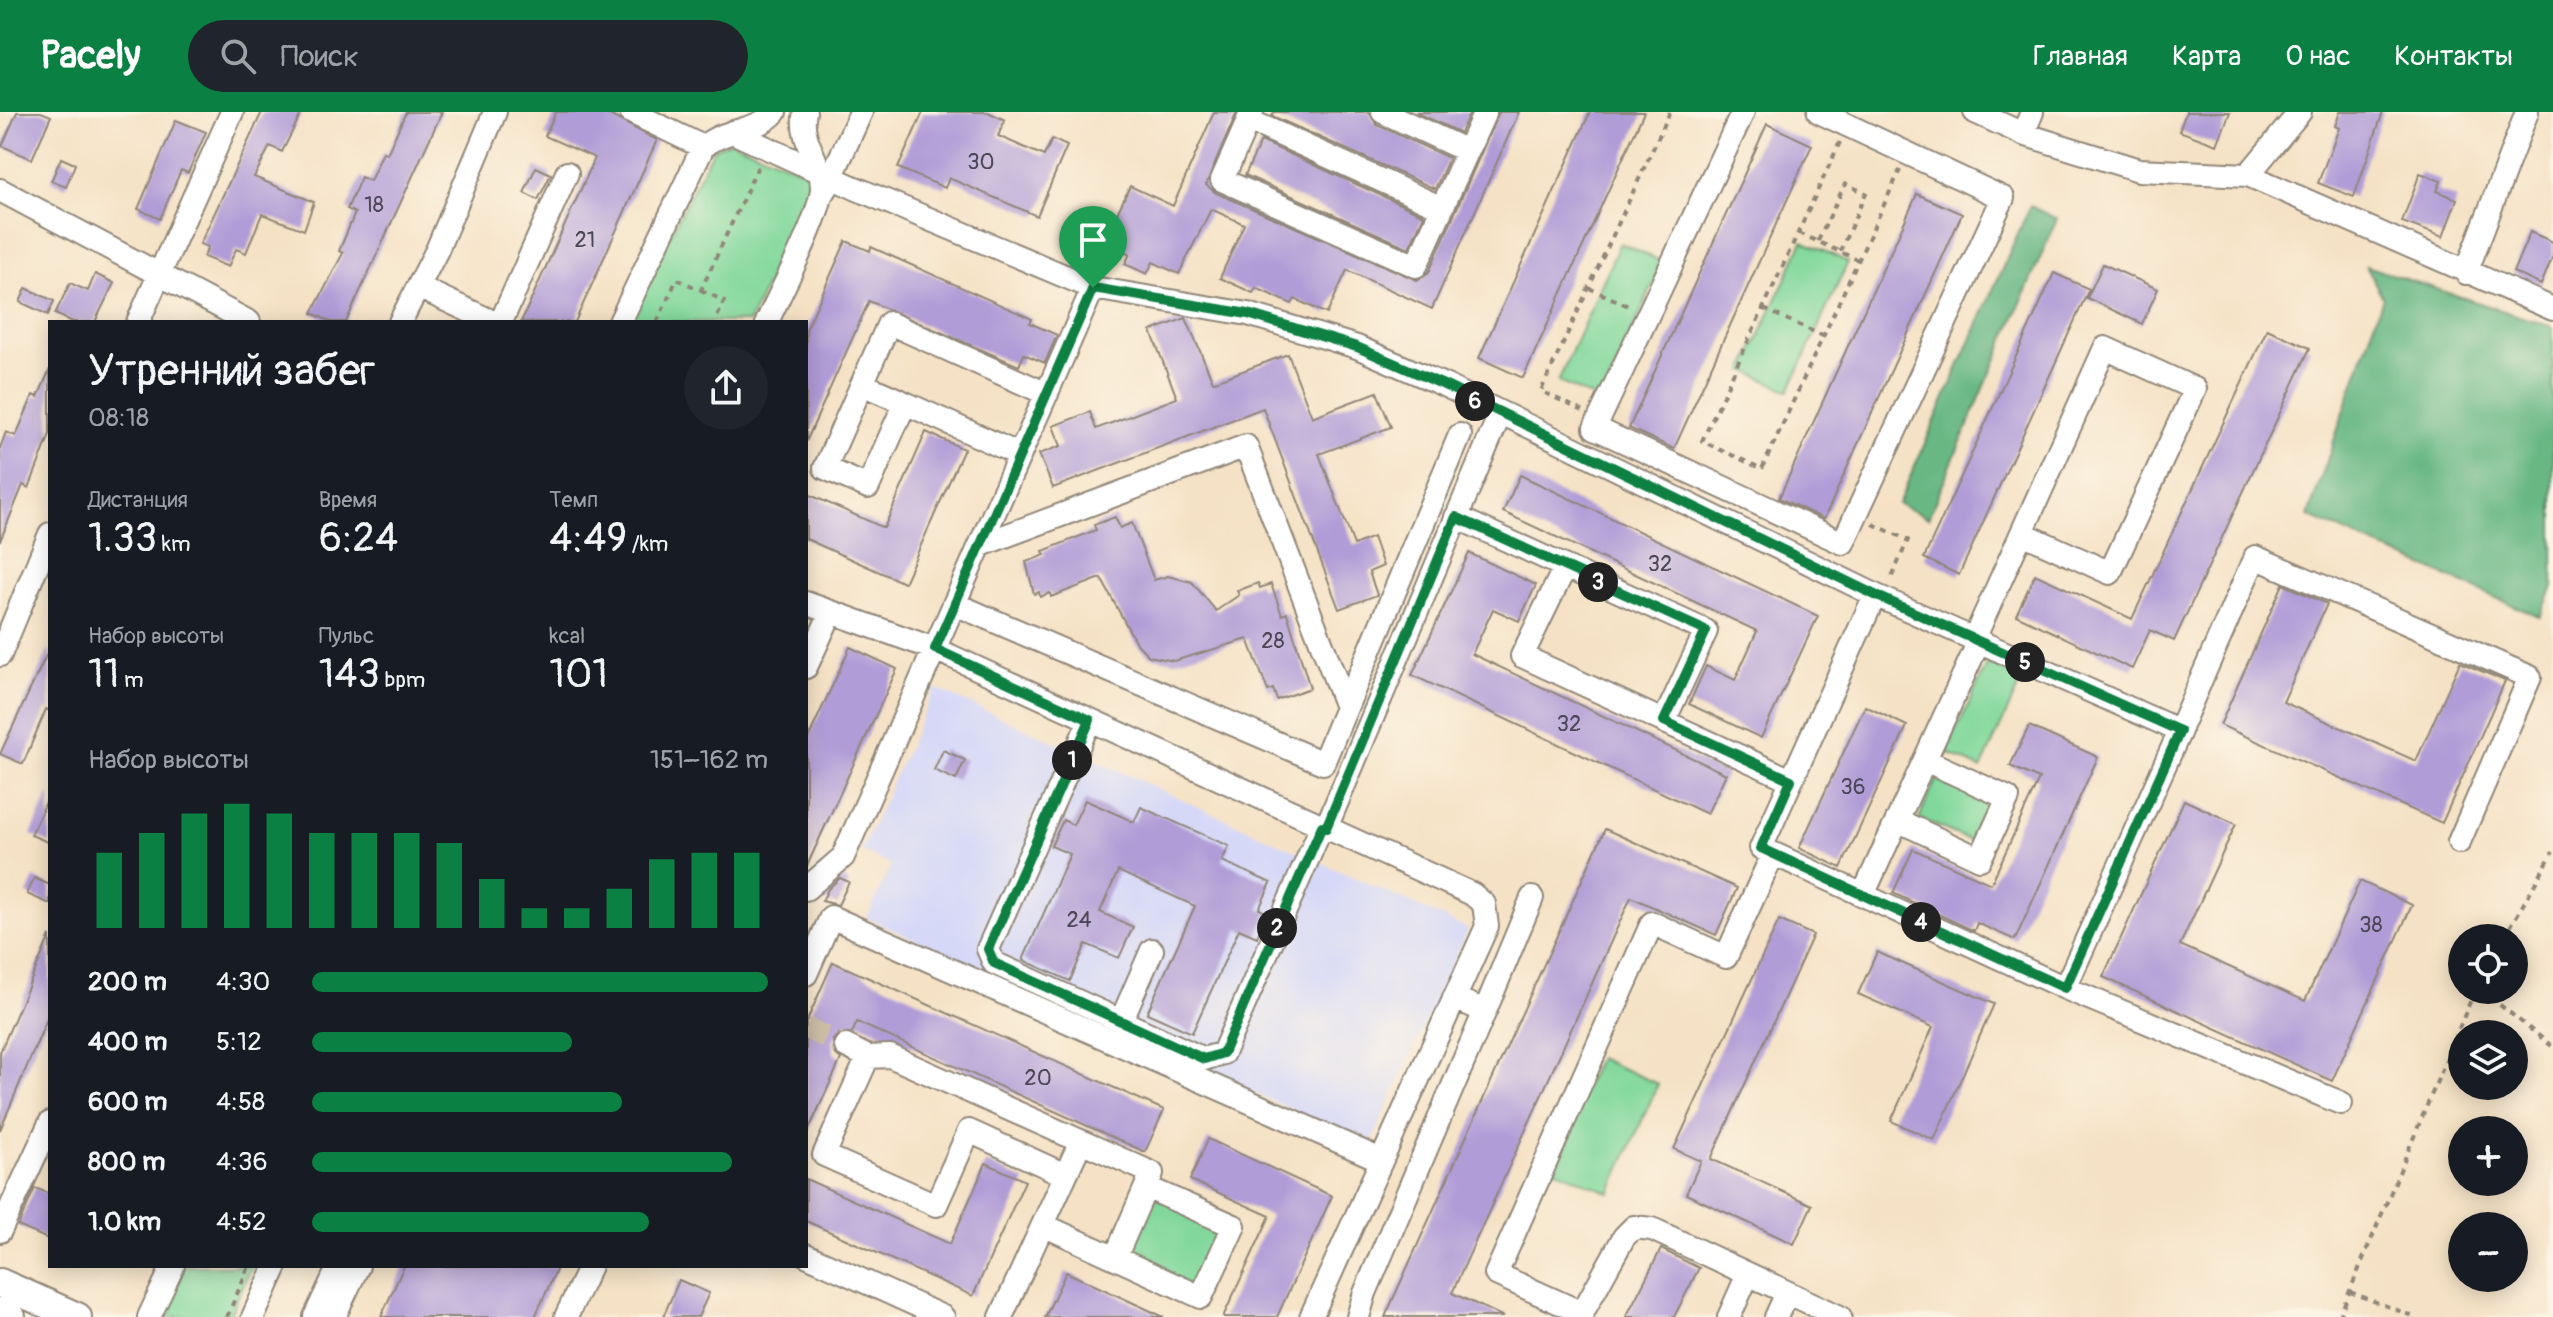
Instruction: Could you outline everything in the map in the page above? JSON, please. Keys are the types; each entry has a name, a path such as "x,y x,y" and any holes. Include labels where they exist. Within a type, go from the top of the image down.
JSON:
{"main road":[{"path":"0,1283 77,1317"},
{"path":"0,1312 11,1317"}],"street":[{"path":"139,320 232,112"},
{"path":"401,320 495,112"},
{"path":"631,112 703,147"},
{"path":"621,320 703,147 732,132 755,126 775,112"},
{"path":"805,112 802,124 825,174"},
{"path":"768,320 820,201 825,174 861,112"},
{"path":"1383,112 1467,151"},
{"path":"1442,208 1250,116 1222,180 1416,266 1442,208 1467,151 1485,112"},
{"path":"1743,112 1595,428 1843,543 2003,198 1819,112"},
{"path":"1975,112 2023,134 2139,170 2248,175 2553,309"},
{"path":"2023,134 2032,112"},
{"path":"2248,175 2300,112"},
{"path":"2466,273 2527,112"},
{"path":"732,132 855,188 1093,288 1248,314 1357,347 1879,596 2179,730"},
{"path":"502,320 567,173"},
{"path":"820,201 830,193 855,188"},
{"path":"0,190 245,320"},
{"path":"418,287 489,320"},
{"path":"808,887 843,857 1093,288"},
{"path":"905,403 868,487 825,468 889,323 1047,394"},
{"path":"1863,895 1975,650 1974,639 2105,348 2195,389 2110,573 2022,533"},
{"path":"862,384 1020,455"},
{"path":"1090,720 988,949 994,963 1204,1059 1223,1053 1324,827 1500,414"},
{"path":"955,604 1323,763 1460,435"},
{"path":"981,545 1246,446 1346,707"},
{"path":"1456,517 1706,631 1664,721"},
{"path":"0,655 48,539"},
{"path":"2065,988 2255,557 2530,677 2459,842"},
{"path":"1565,567 1522,656 1791,780"},
{"path":"1879,596 1761,848 2065,988 2341,1103"},
{"path":"808,604 830,615 935,649 1472,894 1484,904 1487,926 1311,1317"},
{"path":"808,663 830,615"},
{"path":"1897,820 1980,859 2008,798 1925,760"},
{"path":"1773,854 1726,957 1652,923 1496,1274 1581,1315 1624,1237 1634,1227 1652,1229 1840,1317"},
{"path":"1358,1317 1365,1293 1532,898"},
{"path":"808,969 831,917 1381,1160"},
{"path":"1121,1021 1152,950"},
{"path":"1454,998 1485,1011"},
{"path":"846,1046 868,1057 890,1056 1152,1173 1115,1258"},
{"path":"868,1057 824,1155 936,1205 969,1131 1065,1175"},
{"path":"0,1231 43,1160 48,1134"},
{"path":"1001,1317 1081,1141"},
{"path":"1043,1225 1201,1297 1234,1226 1146,1187"},
{"path":"808,1256 943,1317"},
{"path":"149,1317 172,1268"},
{"path":"253,1317 275,1268"},
{"path":"315,1317 338,1268"},
{"path":"334,1317 357,1268"},
{"path":"566,1317 589,1268"},
{"path":"1729,1317 1748,1274"},
{"path":"1776,1317 1787,1293"}],"path":[{"path":"1600,418 1541,391 1670,112"},
{"path":"1847,125 1702,441 1762,469 1907,153"},
{"path":"701,290 764,152"},
{"path":"1818,241 1845,184 1866,193 1840,251"},
{"path":"1798,232 1858,260"},
{"path":"658,320 677,279 724,301 716,320"},
{"path":"1589,288 1648,315"},
{"path":"1763,309 1823,336"},
{"path":"1855,516 1908,540 1879,596"},
{"path":"2512,924 2553,852"},
{"path":"2339,1317 2472,1004"},
{"path":"2496,1004 2553,1047"},
{"path":"227,1317 248,1268"},
{"path":"2349,1292 2415,1317"}],"shaded area":[{"path":"935,688 1468,929 1370,1145 867,918 891,865 861,851"}],"green space":[{"path":"731,141 810,174 811,189 750,320 628,320 709,157 715,148"},
{"path":"2030,206 2057,219 1928,518 1898,504"},
{"path":"1803,241 1848,262 1789,391 1744,370"},
{"path":"1620,243 1663,262 1601,401 1558,382"},
{"path":"2366,266 2553,327 2553,587 2540,617 2308,516 2383,298"},
{"path":"1988,663 2022,679 1981,769 1946,752"},
{"path":"1936,780 1990,804 1973,842 1919,818"},
{"path":"1598,1058 1658,1084 1610,1193 1550,1167"},
{"path":"1148,1194 1228,1229 1199,1290 1121,1255"},
{"path":"178,1268 251,1268 229,1317 155,1317"}],"building":[{"path":"17,112 41,112 51,116 32,159 2,146"},
{"path":"262,112 302,112 282,152 270,146 254,177 314,202 304,230 262,214 246,253 236,249 228,267 204,257 208,247 200,244"},
{"path":"406,112 442,112 347,320 327,320 312,313 343,253 339,251 355,213 347,209 361,177 370,181 383,152 387,154"},
{"path":"556,112 604,112 657,140 576,320 522,320 595,158 545,136"},
{"path":"923,112 988,112 1005,120 998,136 1044,156 1052,139 1067,146 1037,216 949,178 945,188 898,168"},
{"path":"1214,112 1237,112 1206,185 1216,193 1417,280 1429,272 1499,112 1519,112 1432,309 1347,270 1327,314 1295,299 1292,304 1256,288 1253,293 1220,278 1244,224 1211,209 1179,274 1153,262 1147,274 1125,264 1130,254 1104,241 1130,186 1173,206"},
{"path":"1274,112 1369,112 1377,125 1449,158 1435,189 1272,116"},
{"path":"1416,112 1470,112 1460,133"},
{"path":"1590,112 1644,112 1523,378 1479,358"},
{"path":"2186,112 2230,112 2217,145 2179,131"},
{"path":"2340,112 2383,112 2354,197 2318,183 2339,128 2335,126"},
{"path":"176,120 206,132 188,173 181,170 160,219 138,209"},
{"path":"1767,124 1812,145 1674,449 1629,428"},
{"path":"1261,141 1424,215 1409,248 1245,175"},
{"path":"61,158 75,164 66,187 51,181"},
{"path":"536,167 551,174 538,200 524,193"},
{"path":"2420,173 2441,181 2437,191 2457,199 2443,237 2402,222"},
{"path":"1917,194 1962,214 1824,519 1779,498"},
{"path":"2530,232 2553,242 2553,256 2541,285 2513,272"},
{"path":"846,241 870,251 871,247 1032,319 1030,323 1057,335 1045,363 1024,354 1019,366 869,301 808,438 808,326"},
{"path":"2103,264 2158,289 2142,324 2087,298"},
{"path":"2054,273 2089,289 1959,575 1924,558"},
{"path":"95,274 114,283 96,320 68,320 55,314 70,283 88,291"},
{"path":"26,288 54,301 48,315 20,302"},
{"path":"1186,318 1213,382 1288,354 1312,417 1377,392 1391,427 1319,454 1354,545 1373,537 1383,566 1369,572 1377,595 1339,609 1263,408 1053,488 1039,454 1061,446 1053,426 1090,412 1096,429 1177,398 1151,331"},
{"path":"2267,329 2310,348 2174,641 2150,630 2132,669 2016,615 2035,574 2132,619"},
{"path":"48,374 48,439 29,488 23,485 0,541 0,448 6,432 16,436 33,395 38,397"},
{"path":"926,432 964,449 904,583 808,540 808,494 884,528"},
{"path":"1520,475 1818,616 1761,738 1689,704 1706,666 1735,680 1757,631 1503,512"},
{"path":"1115,517 1120,528 1132,523 1154,580 1168,576 1192,582 1216,611 1239,595 1237,591 1258,583 1260,588 1271,584 1282,615 1287,613 1310,688 1277,700 1273,689 1268,691 1248,639 1174,661 1149,656 1136,643 1101,578 1051,597 1050,593 1040,597 1039,592 1034,594 1026,562 1045,555 1043,551 1096,530 1094,525"},
{"path":"1469,553 1536,585 1519,621 1493,609 1472,654 1726,774 1707,814 1412,675"},
{"path":"2283,584 2327,604 2283,702 2416,761 2460,662 2505,681 2442,823 2220,725"},
{"path":"850,647 897,669 808,864 808,739"},
{"path":"48,651 48,710 23,764 0,754"},
{"path":"1865,706 1907,726 1841,868 1799,848"},
{"path":"2029,726 2098,757 2015,940 1977,923 1974,931 1893,893 1913,849 1991,884 2039,779 2010,766"},
{"path":"943,750 965,760 956,780 934,770"},
{"path":"48,797 48,842 31,835"},
{"path":"1085,800 1134,822 1141,807 1229,846 1222,861 1271,883 1259,909 1268,913 1257,937 1239,929 1192,1033 1147,1013 1195,906 1118,871 1100,912 1133,927 1119,958 1086,944 1070,981 1023,960 1070,854 1051,846 1063,820 1073,825"},
{"path":"2184,800 2236,824 2180,945 2305,1001 2360,881 2412,905 2332,1081 2103,977"},
{"path":"1605,829 1737,888 1716,935 1631,897 1452,1293 1504,1317 1385,1317"},
{"path":"34,878 48,884 48,903 27,894"},
{"path":"840,878 849,882 838,905 822,901 828,889"},
{"path":"1779,920 1813,935 1711,1159 1812,1205 1794,1244 1686,1194 1701,1161 1674,1149"},
{"path":"48,941 48,1017 0,1130 0,1052"},
{"path":"1877,952 1994,1004 1934,1140 1891,1121 1933,1027 1858,994"},
{"path":"833,962 1164,1110 1145,1152 857,1022 852,1033 839,1034 833,1040 834,1053 841,1059 808,1132 808,1018"},
{"path":"1208,1139 1332,1196 1277,1317 1223,1317 1270,1216 1190,1180"},
{"path":"986,1163 1025,1181 973,1296 808,1222 808,1180 950,1244"},
{"path":"35,1188 48,1193 48,1239 18,1226"},
{"path":"1661,1249 1699,1268 1674,1317 1626,1317"},
{"path":"403,1268 557,1268 535,1317 381,1317"},
{"path":"1066,1272 1164,1317 1045,1317"},
{"path":"679,1280 709,1293 698,1317 663,1317"}],"tunnel":[{"path":"808,1029 846,1046"}],"route":[{"path":"1093,288 1248,314 1357,347 1444,385 1875,595 2180,731 2065,988 1761,848 1791,780 1664,721 1706,631 1456,517 1326,828 1322,826 1223,1053 1204,1059 994,963 988,949 1090,720 935,649 1093,288"}]}
